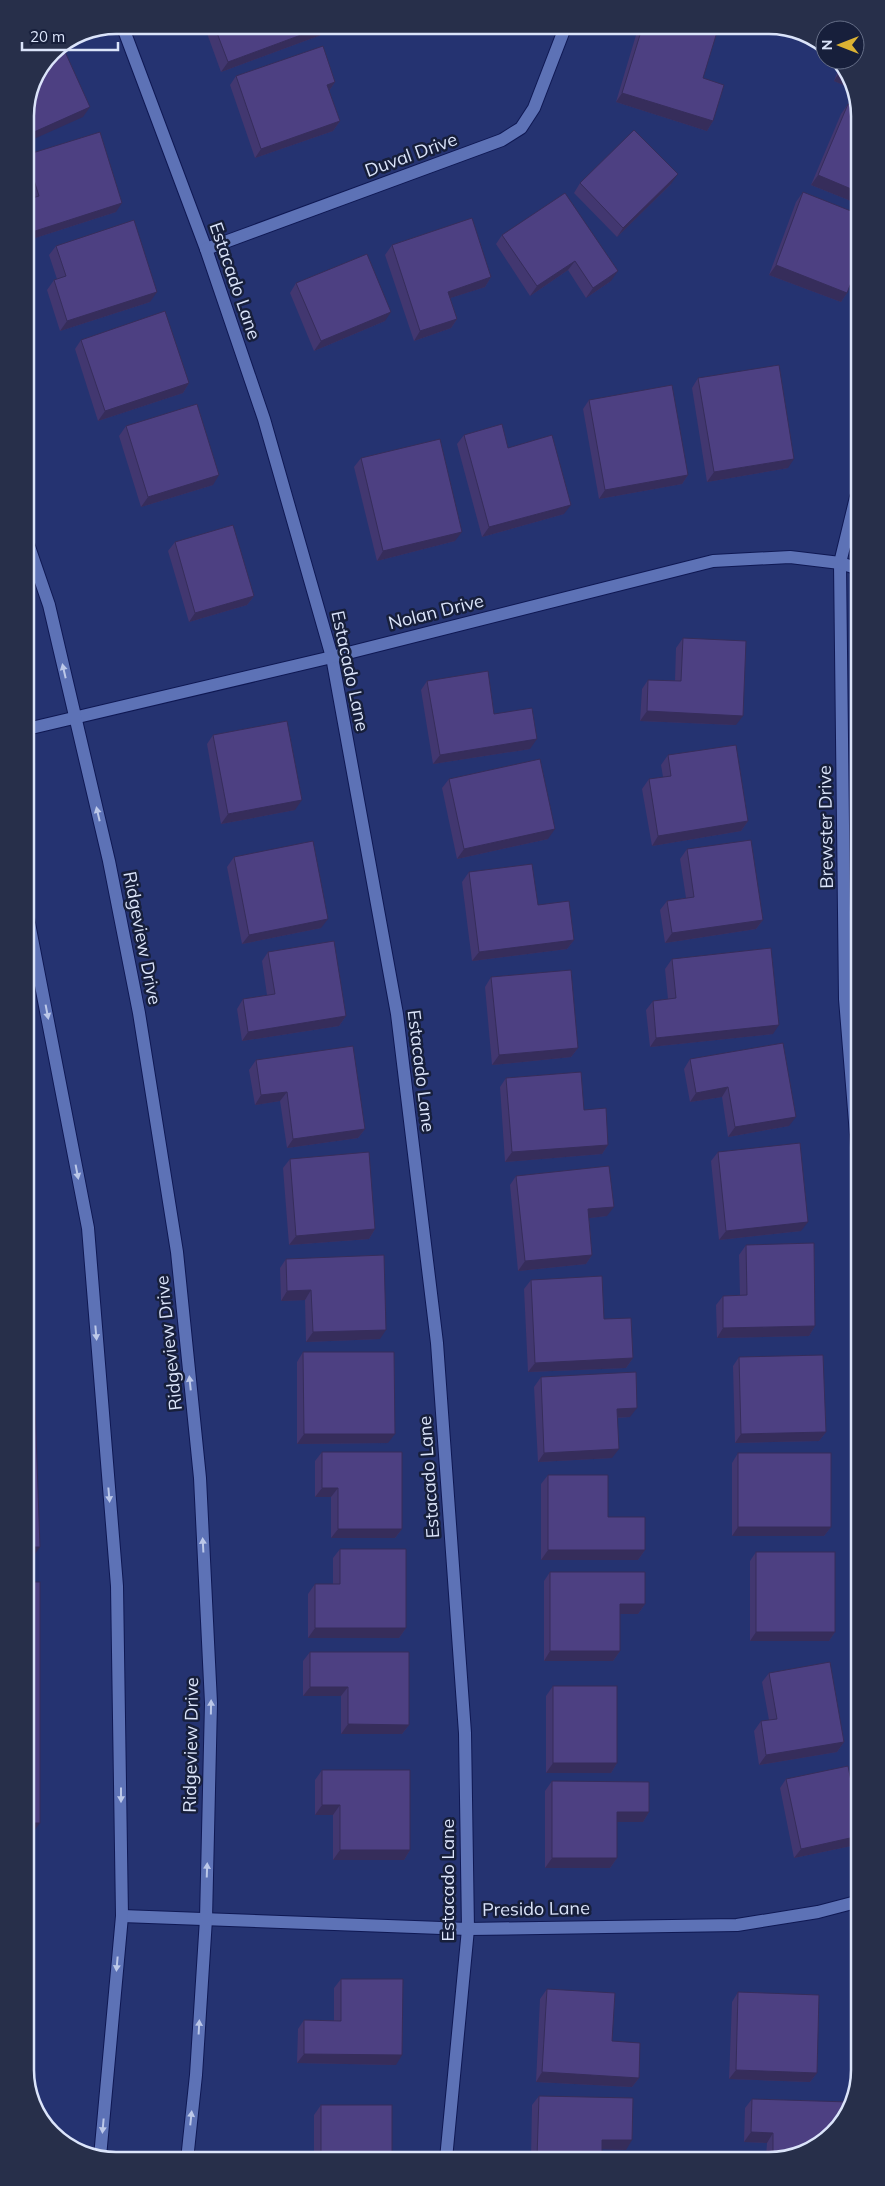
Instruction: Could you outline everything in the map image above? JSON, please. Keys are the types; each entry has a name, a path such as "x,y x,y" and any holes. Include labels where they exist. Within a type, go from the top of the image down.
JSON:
{"street":[{"name":"Estacado Lane","path":"125,34 206,249 264,420 332,657 397,1014 437,1343 465,1733 468,1928 447,2152"},
{"name":"Duval Drive","path":"206,249 502,140 521,128 534,108 563,34"},
{"name":"Brewster Drive","path":"851,518 840,563 845,999 851,1073"},
{"name":"Nolan Drive","path":"34,727 332,657 713,561 790,556 840,563 851,566"},
{"name":"Ridgeview Drive","path":"34,561 49,605 109,861 139,1013 177,1252 200,1478 212,1703 206,1919 196,2076 188,2152"},
{"path":"34,949 88,1228 117,1586 122,1916 101,2151"},
{"name":"Presido Lane","path":"122,1916 468,1928 737,1925 818,1912 851,1903"}],"building":[{"path":"217,34 304,34 228,62"},
{"path":"640,34 716,34 703,78 724,85 713,121 622,93"},
{"path":"323,46 335,82 327,85 340,121 261,149 236,76"},
{"path":"65,52 90,107 34,132 34,110 42,79 51,66"},
{"path":"848,104 850,105 851,116 851,189 818,175"},
{"path":"634,130 678,174 623,228 580,183"},
{"path":"100,132 122,203 34,231 34,197 39,196 34,180 34,153"},
{"path":"803,192 851,211 851,283 847,293 776,265"},
{"path":"565,193 618,271 593,288 575,261 537,286 502,235"},
{"path":"472,218 491,277 448,292 457,319 420,331 392,245"},
{"path":"134,220 157,292 67,321 54,280 66,276 56,246"},
{"path":"367,254 391,312 321,341 296,283"},
{"path":"165,311 189,383 105,411 81,340"},
{"path":"779,365 794,459 714,472 698,378"},
{"path":"672,385 688,475 605,490 589,400"},
{"path":"197,404 219,475 148,497 126,426"},
{"path":"502,424 508,448 552,435 571,505 489,527 464,435"},
{"path":"440,439 462,532 383,551 361,458"},
{"path":"233,525 254,596 195,613 175,542"},
{"path":"683,638 746,641 743,716 647,711 648,680 681,681"},
{"path":"488,671 494,714 532,708 537,739 440,755 427,681"},
{"path":"287,721 302,800 228,814 213,735"},
{"path":"736,745 748,821 658,836 649,779 671,776 668,755"},
{"path":"540,759 555,829 464,849 449,779"},
{"path":"751,840 763,920 672,933 667,901 694,897 687,849"},
{"path":"313,841 328,919 249,935 234,857"},
{"path":"532,864 538,905 569,901 574,940 479,952 469,872"},
{"path":"334,941 346,1016 248,1032 243,999 275,994 268,952"},
{"path":"771,948 779,1025 656,1038 653,1001 676,998 672,959"},
{"path":"571,970 578,1048 499,1055 491,977"},
{"path":"783,1043 796,1117 735,1127 728,1087 696,1093 690,1059"},
{"path":"353,1046 365,1129 293,1139 287,1092 261,1095 256,1060"},
{"path":"581,1072 584,1110 606,1108 608,1145 512,1152 506,1078"},
{"path":"800,1143 808,1222 726,1231 718,1152"},
{"path":"369,1152 375,1229 296,1236 290,1159"},
{"path":"609,1166 614,1207 588,1209 592,1255 525,1261 516,1176"},
{"path":"814,1243 815,1326 723,1328 723,1296 747,1295 746,1245"},
{"path":"384,1255 386,1330 313,1332 311,1290 287,1291 286,1259"},
{"path":"602,1276 604,1319 631,1318 633,1358 535,1363 531,1280"},
{"path":"303,1352 394,1352 395,1434 304,1434"},
{"path":"823,1355 826,1432 741,1434 739,1357"},
{"path":"636,1372 637,1408 617,1409 619,1449 544,1453 541,1377"},
{"path":"34,1377 40,1547 34,1547"},
{"path":"322,1452 402,1452 402,1529 338,1529 338,1488 322,1488"},
{"path":"738,1453 831,1453 831,1527 738,1527"},
{"path":"548,1475 608,1475 608,1517 645,1517 645,1550 548,1550"},
{"path":"340,1549 406,1549 406,1628 315,1628 315,1584 340,1584"},
{"path":"756,1552 835,1552 835,1632 756,1632"},
{"path":"550,1572 645,1572 645,1604 620,1604 620,1651 550,1651"},
{"path":"34,1582 40,1582 40,1823 34,1823"},
{"path":"310,1652 409,1652 409,1725 348,1724 348,1687 310,1687"},
{"path":"830,1662 844,1742 766,1755 761,1721 777,1719 769,1673"},
{"path":"553,1686 617,1686 617,1763 553,1763"},
{"path":"848,1766 851,1781 851,1838 801,1849 786,1779"},
{"path":"322,1770 410,1770 410,1850 340,1850 340,1805 322,1805"},
{"path":"552,1781 649,1782 649,1812 617,1812 617,1858 552,1858"},
{"path":"34,1958 35,1958 34,2074"},
{"path":"341,1979 403,1979 402,2055 304,2054 304,2020 341,2021"},
{"path":"547,1989 615,1993 612,2041 640,2043 639,2078 542,2072"},
{"path":"738,1992 819,1995 817,2073 736,2070"},
{"path":"539,2096 633,2098 632,2140 602,2140 602,2152 537,2152"},
{"path":"752,2099 845,2102 831,2124 819,2135 796,2148 773,2152 773,2133 751,2132"},
{"path":"321,2105 392,2105 392,2152 321,2152"}]}
